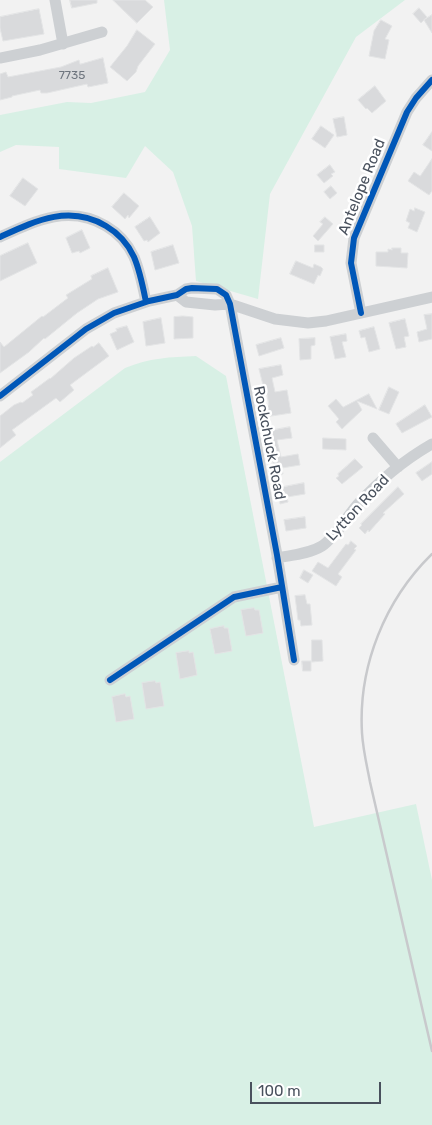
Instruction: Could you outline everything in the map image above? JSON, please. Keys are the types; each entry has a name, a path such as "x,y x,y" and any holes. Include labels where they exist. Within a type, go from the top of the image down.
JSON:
{"street":[{"path":"55,0 63,44"},
{"path":"0,58 63,44 102,32"},
{"name":"Antelope Road","path":"361,314 351,263 354,238 407,112 416,98 432,80"},
{"path":"0,237 43,218 60,214 78,215 97,221 110,228 128,246 134,257 146,302"},
{"path":"0,396 86,329 114,313 146,302 177,296 186,302 216,305 230,304 291,322 326,321 432,297"},
{"name":"Rockchuck Road","path":"230,304 294,660"},
{"path":"373,438 398,467"},
{"name":"Lytton Road","path":"277,558 305,553 322,546 330,539 358,504 398,467 432,444"},
{"path":"110,680 234,597 282,587"}],"green space":[{"path":"164,0 405,0 356,37 270,194 258,299 196,281 192,226 173,172 145,146 126,178 59,169 59,147 16,145 0,152 0,115 67,102 91,103 145,92 170,50"},
{"path":"196,356 226,376 314,827 416,804 432,880 432,1125 0,1125 0,462 125,368 151,360"}],"building":[{"path":"70,0 97,0 97,3 72,8"},
{"path":"113,0 145,0 153,7 137,23"},
{"path":"419,8 427,17 421,23 413,14"},
{"path":"39,9 44,34 3,41 0,17"},
{"path":"432,15 432,33 424,20"},
{"path":"381,20 392,26 385,39 389,40 385,59 369,56 374,31"},
{"path":"137,30 155,44 138,66 136,72 127,81 110,67"},
{"path":"103,58 108,83 88,87 87,84 47,93 41,93 40,90 0,100 0,74 6,72 8,77 61,67 79,60 80,64"},
{"path":"375,86 386,101 372,113 358,100"},
{"path":"344,117 347,135 337,137 333,119"},
{"path":"321,126 334,135 325,148 312,139"},
{"path":"432,132 432,151 423,145"},
{"path":"432,159 432,191 429,195 408,181 414,172 420,176"},
{"path":"330,165 335,172 324,183 317,175"},
{"path":"23,178 38,189 25,206 10,196"},
{"path":"331,186 337,193 330,199 324,192"},
{"path":"124,193 139,206 129,218 128,215 125,219 112,207"},
{"path":"415,208 425,212 417,232 408,228 410,223 406,221 410,209 414,211"},
{"path":"150,217 160,233 148,242 147,240 144,241 135,227"},
{"path":"325,217 333,224 318,241 313,236 323,224 320,222"},
{"path":"82,230 90,248 80,253 79,251 72,253 66,238"},
{"path":"28,243 37,263 0,281 0,256"},
{"path":"173,245 179,263 155,270 151,252"},
{"path":"315,245 324,245 324,252 315,252"},
{"path":"392,248 401,248 401,253 408,253 407,268 376,266 376,252 388,252 388,249 392,250"},
{"path":"296,261 313,268 314,264 323,269 314,284 290,274"},
{"path":"108,268 118,292 98,299 77,313 0,373 0,342 4,347 42,316 68,298 66,295 92,279 91,276"},
{"path":"432,314 432,339 419,342 417,332 427,329 424,315"},
{"path":"174,317 193,317 193,338 174,339"},
{"path":"161,318 165,343 146,346 143,322"},
{"path":"405,319 409,336 404,337 406,347 396,349 389,323"},
{"path":"127,326 134,342 117,350 110,334 117,331 116,329"},
{"path":"374,327 380,349 369,352 365,337 361,338 359,331"},
{"path":"346,334 347,341 342,342 346,357 335,359 330,337"},
{"path":"281,338 284,348 259,356 256,345"},
{"path":"315,338 315,345 311,346 311,359 300,360 299,339"},
{"path":"99,343 109,356 70,385 74,390 60,402 56,398 12,430 16,435 0,448 0,416 14,405 22,403 33,395 31,392 50,379 74,358"},
{"path":"281,365 283,375 272,378 275,392 287,390 291,413 265,417 263,406 269,405 259,369"},
{"path":"389,387 399,392 389,414 379,410"},
{"path":"369,394 377,409 357,401 362,410 342,429 336,422 339,419 328,406 336,399 343,407"},
{"path":"425,405 432,417 402,433 396,424"},
{"path":"290,427 292,438 277,440 281,457 298,454 300,465 282,468 283,474 275,475 268,431"},
{"path":"323,438 346,439 346,450 323,449"},
{"path":"355,459 363,467 342,484 336,478 339,476 338,474"},
{"path":"432,462 432,474 422,481 416,473"},
{"path":"304,483 305,494 287,497 288,502 280,504 278,488"},
{"path":"398,487 404,494 383,513 385,514 365,534 359,528 361,524"},
{"path":"305,517 306,528 286,531 284,520"},
{"path":"351,541 357,546 354,549 356,550 338,574 342,577 336,586 312,571 318,562 328,568 346,544 348,545"},
{"path":"304,570 313,575 308,583 300,578"},
{"path":"305,595 307,604 310,604 312,625 301,626 300,620 298,620 295,596"},
{"path":"254,608 259,610 263,633 246,636 241,610"},
{"path":"224,626 224,628 228,628 232,651 215,654 210,629"},
{"path":"312,640 322,640 323,661 312,662"},
{"path":"189,651 189,653 193,652 197,675 180,679 176,653"},
{"path":"302,661 311,661 311,671 303,671"},
{"path":"155,681 156,683 160,682 164,706 146,709 142,683"},
{"path":"125,694 126,697 130,696 134,719 116,722 112,697"}],"railway":[{"path":"432,554 415,572 388,613 370,659 362,708 365,758 432,1051"}],"cycle path":[{"path":"361,313 351,263 354,238 407,112 416,98 432,80"},
{"path":"0,237 26,225 52,217 79,216 106,226 122,239 134,257 146,302"},
{"path":"0,396 86,329 114,313 149,301 177,295 186,289 192,288 217,289 226,295 230,304 277,555 294,660"},
{"path":"110,680 234,597 282,587"}]}
